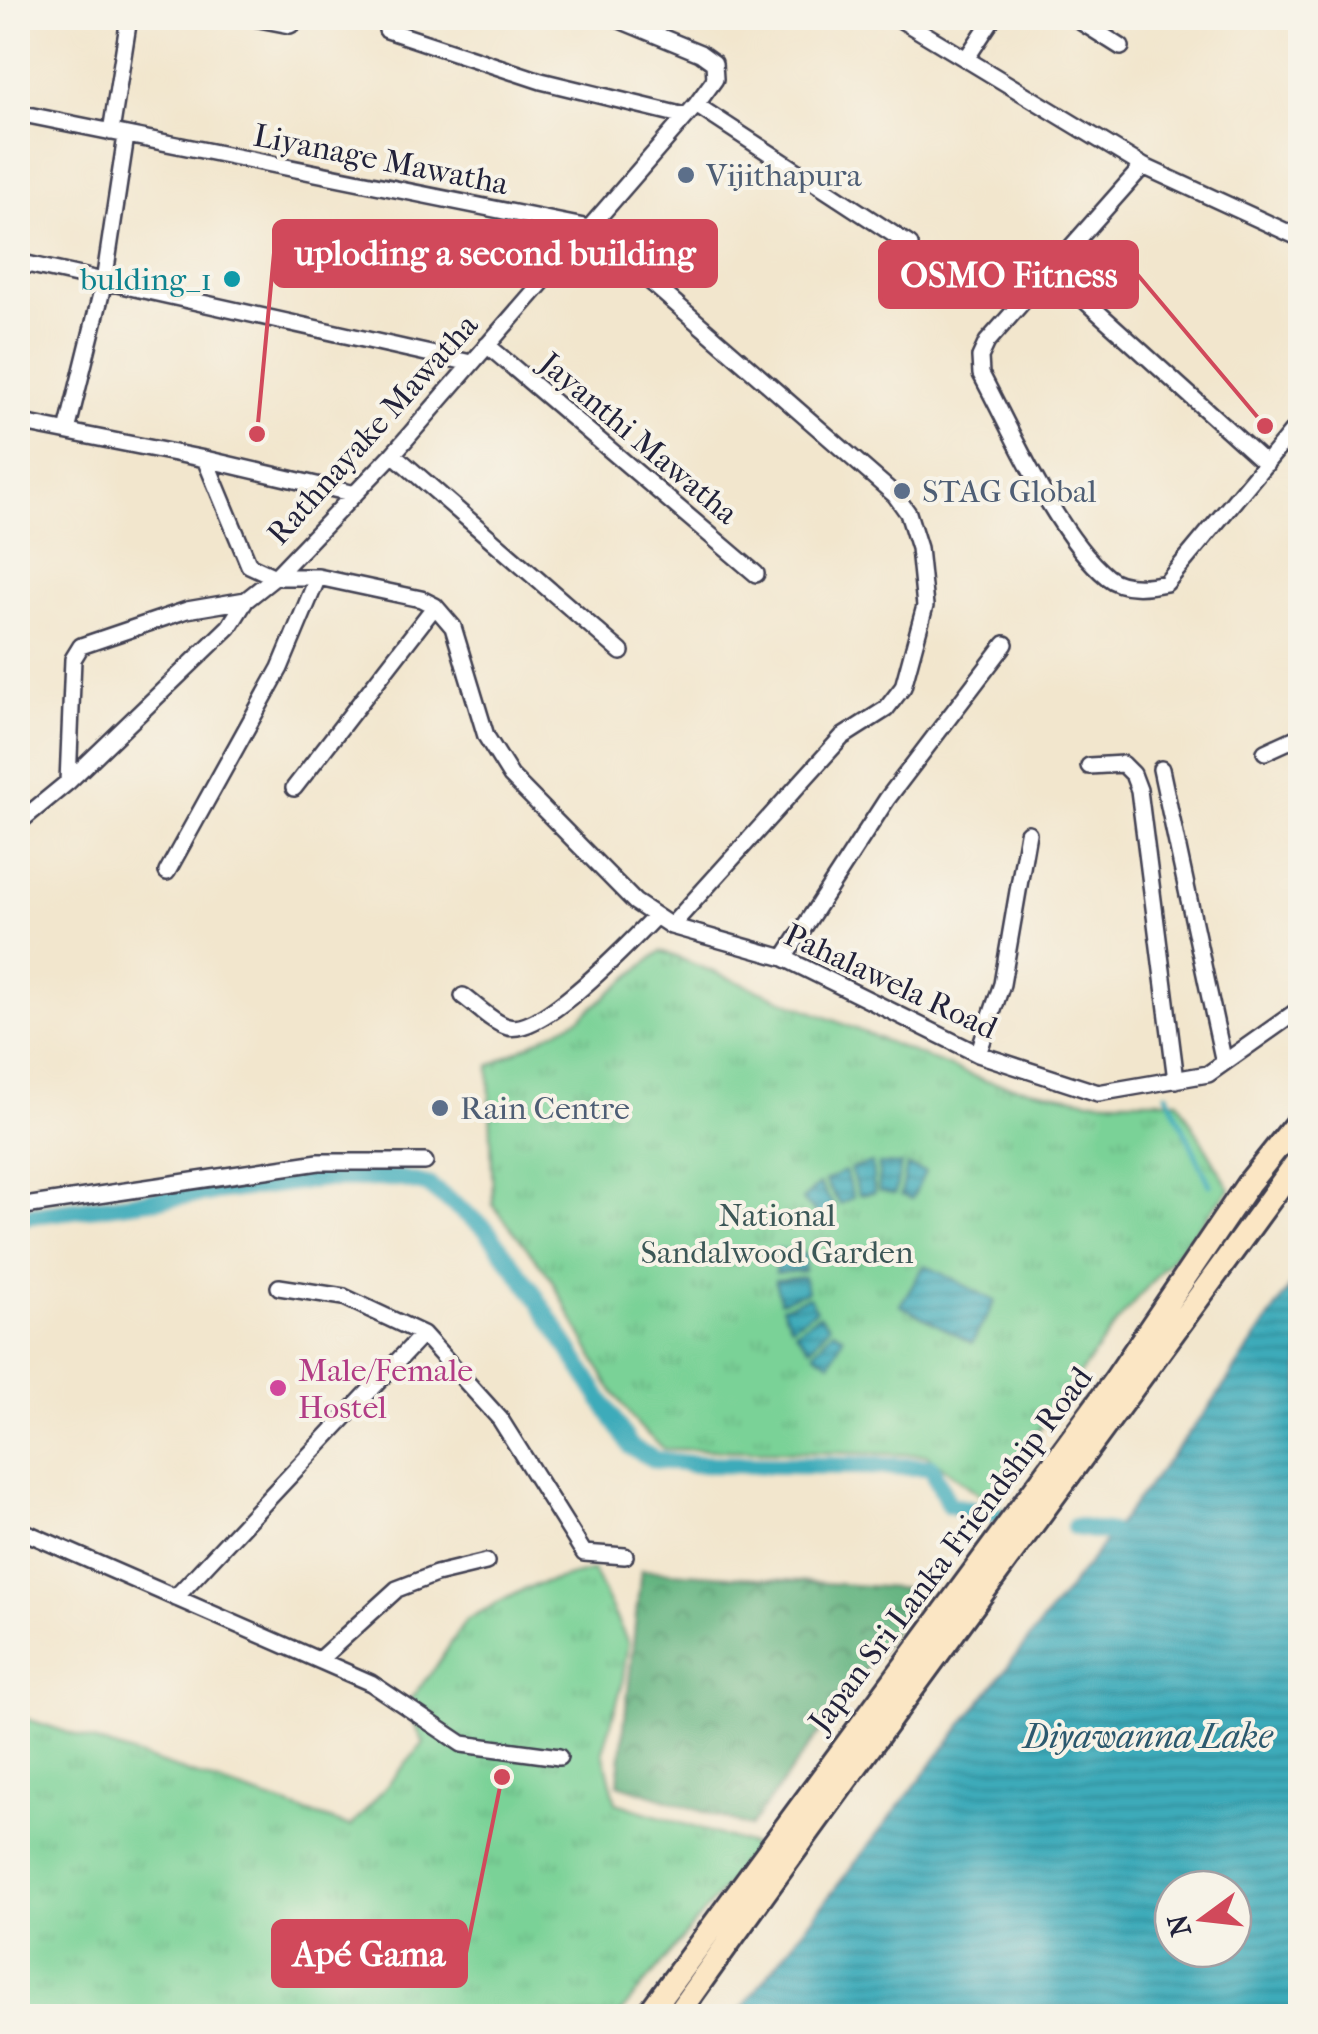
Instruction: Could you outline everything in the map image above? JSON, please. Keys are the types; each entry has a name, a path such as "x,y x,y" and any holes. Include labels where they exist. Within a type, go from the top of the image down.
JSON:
{"main road":[{"name":"Japan Sri Lanka Friendship Road","path":"648,2016 1116,1380 1248,1184 1300,1118"},
{"name":"Japan Sri Lanka Friendship Road","path":"676,2016 1300,1158"}],"street":[{"path":"68,431 104,282 129,18"},
{"path":"254,18 290,25 303,18"},
{"path":"615,18 700,53 714,63 714,79 589,228 895,495 908,513 919,548 925,606 903,688 886,709 842,737 671,926"},
{"path":"898,18 1142,166 1300,238"},
{"path":"966,60 993,18"},
{"path":"1075,18 1121,47"},
{"path":"387,30 541,80 690,110 910,245"},
{"name":"Liyanage Mawatha","path":"18,113 589,228"},
{"path":"1142,166 987,342 980,357 981,374 1063,526 1109,579 1143,588 1166,583 1300,422"},
{"name":"Rathnayake Mawatha","path":"246,600 275,577 393,454 589,228"},
{"path":"18,262 471,362"},
{"path":"1051,270 1266,464"},
{"name":"Jayanthi Mawatha","path":"486,345 756,574"},
{"path":"18,422 355,494"},
{"path":"393,454 621,652"},
{"path":"205,459 249,565 275,577 318,577 421,599 435,606 294,788"},
{"path":"167,872 280,668 318,577"},
{"path":"68,782 73,658 81,646 187,610 246,600"},
{"path":"18,823 68,782 229,627 246,600"},
{"name":"Pahalawela Road","path":"435,606 453,626 486,736 510,776 635,902 671,926 784,958 978,1054 1098,1093 1208,1074 1300,1009"},
{"path":"784,958 887,800 1005,644"},
{"path":"1265,752 1300,736"},
{"path":"1090,766 1123,764 1133,774 1139,790 1176,1080"},
{"path":"1161,769 1224,1063"},
{"path":"978,1054 1002,984 1028,833"},
{"path":"463,996 504,1027 515,1028 537,1019 566,1003 656,916"},
{"path":"18,1207 319,1162 424,1162"},
{"path":"279,1287 344,1297 423,1334 500,1419 584,1553 624,1556"},
{"path":"174,1598 423,1334"},
{"path":"18,1529 372,1683 462,1744 559,1757"},
{"path":"319,1660 398,1588 486,1562"}],"green space":[{"name":"National Sandalwood Garden","path":"661,951 985,1081 1090,1100 1178,1100 1230,1189 1116,1324 987,1500 927,1455 664,1449 639,1427 607,1383 550,1277 493,1205 489,1066 580,1018"},
{"path":"593,1570 628,1643 622,1685 603,1751 616,1803 758,1847 618,2016 18,2016 18,1716 351,1827 424,1743 405,1705 466,1620 526,1588"},
{"path":"641,1570 924,1590 750,1827 618,1784"}],"water":[{"path":"872,1163 874,1193 859,1195 850,1169"},
{"path":"879,1164 901,1165 895,1194 879,1191"},
{"path":"907,1166 925,1172 912,1199 901,1195"},
{"path":"845,1171 853,1197 840,1204 825,1181"},
{"path":"819,1184 835,1208 823,1218 802,1200"},
{"path":"777,1249 805,1254 804,1271 775,1273"},
{"path":"925,1265 995,1301 972,1343 900,1305"},
{"name":"Diyawanna Lake","path":"1300,1272 1300,2016 736,2016 1214,1401"},
{"path":"804,1277 807,1292 780,1301 775,1280"},
{"path":"809,1297 816,1310 791,1326 782,1307"},
{"path":"819,1315 829,1326 810,1348 795,1331"},
{"path":"833,1330 843,1337 830,1363 814,1352"}],"waterway":[{"path":"1167,1093 1210,1185"},
{"path":"18,1217 319,1179 398,1178 428,1185 486,1229 533,1292 631,1447 656,1460 691,1464 931,1467 949,1505 1001,1516"},
{"path":"1075,1527 1111,1533"}],"place":[{"name":"Vijithapura","path":"686,175"},
{"name":"bulding_1","path":"232,279"},
{"name":"OSMO Fitness","path":"1265,426"},
{"name":"uploding a second building","path":"257,434"},
{"name":"STAG Global","path":"902,491"},
{"name":"Rain Centre","path":"440,1108"},
{"name":"Male/Female Hostel","path":"278,1388"},
{"name":"Apé Gama","path":"502,1777"}]}
